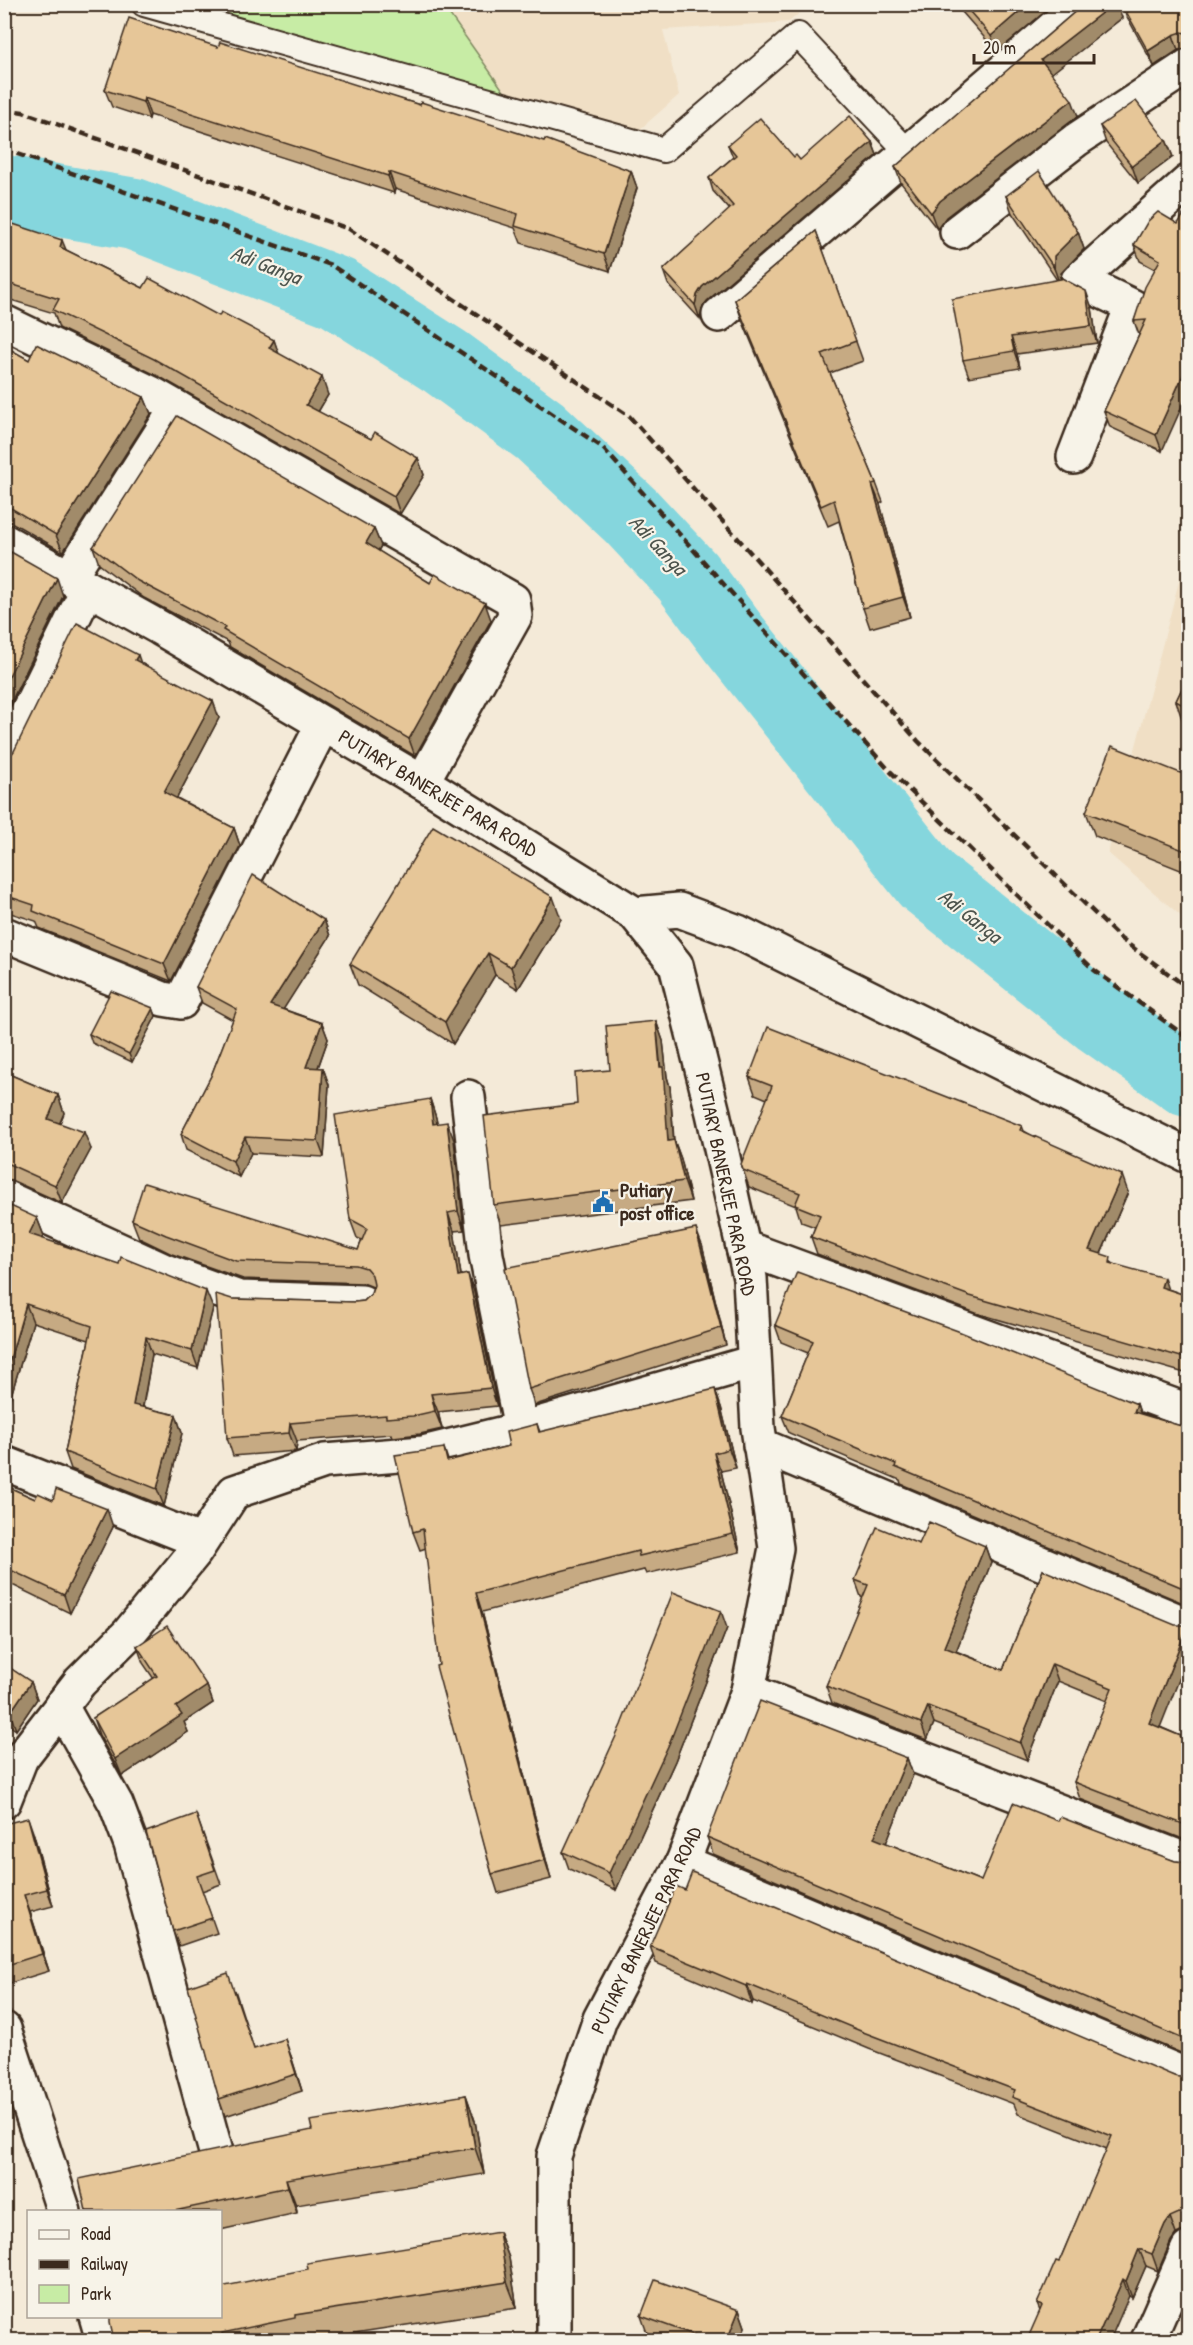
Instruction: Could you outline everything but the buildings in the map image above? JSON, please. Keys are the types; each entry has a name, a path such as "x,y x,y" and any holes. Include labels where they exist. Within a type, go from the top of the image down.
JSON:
{"street":[{"path":"719,315 1081,4"},
{"path":"957,232 1076,140 1188,66"},
{"path":"1074,457 1132,306 1078,280 1188,182"},
{"path":"4,322 40,337 177,408 513,600 515,616 422,782"},
{"path":"4,760 79,583 177,408"},
{"name":"PUTIARY BANERJEE PARA ROAD","path":"4,541 422,782 634,914 676,965 713,1113 750,1278 760,1445 776,1548 748,1691 684,1862 600,2019 554,2156 554,2340"},
{"path":"4,934 163,999 181,1002 323,724"},
{"path":"634,914 679,910 738,932 1188,1156"},
{"path":"468,1097 486,1255 521,1429"},
{"path":"4,1197 165,1271 239,1298 362,1302"},
{"path":"742,1246 1188,1411"},
{"path":"4,1801 21,1758 80,1682 128,1635 195,1552 200,1541 234,1492 325,1461 423,1453 521,1429 754,1362"},
{"path":"760,1445 1188,1625"},
{"path":"4,1463 200,1541"},
{"path":"748,1691 1188,1861"},
{"path":"61,1706 116,1804 131,1844 216,2152"},
{"path":"684,1862 1188,2076"},
{"path":"4,2028 64,2210"},
{"path":"1148,2340 1181,2290 1188,2249"},
{"path":"97,2318 103,2340"}],"lane":[{"path":"144,4 664,150 798,35 908,152"}],"shaded area":[{"path":"166,5 809,5 789,22 663,30 679,95 638,131"},
{"path":"1188,547 1188,922 1108,853"}],"green space":[{"path":"176,5 443,5 522,117"}],"waterway":[{"name":"Adi Ganga","path":"4,191 134,214 338,293 446,362 540,431 631,516 687,576 927,881 1100,1019 1188,1081"}],"railway":[{"path":"4,109 23,112 349,229 629,416 918,741 1121,939 1188,988"},
{"path":"4,149 331,265 602,447 888,769 1094,970 1188,1038"}],"place":[{"name":"Putiary post office","path":"603,1202"}]}
